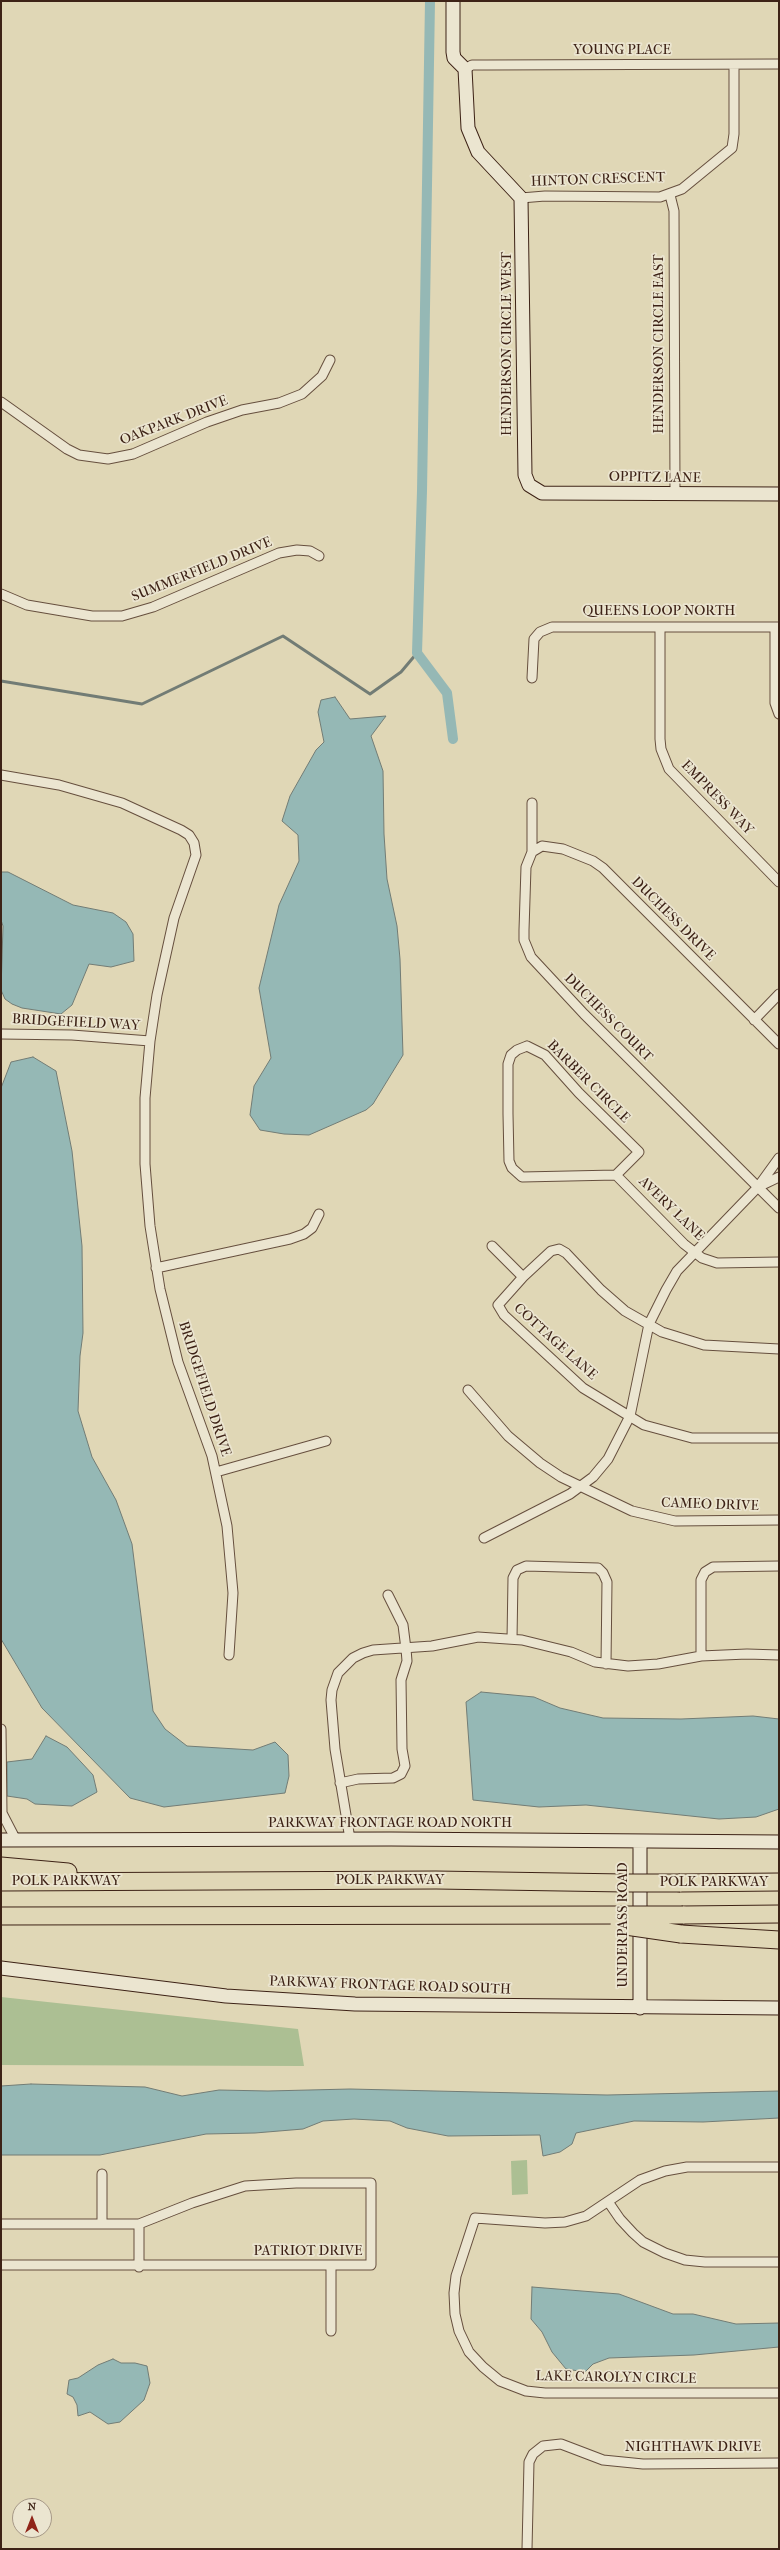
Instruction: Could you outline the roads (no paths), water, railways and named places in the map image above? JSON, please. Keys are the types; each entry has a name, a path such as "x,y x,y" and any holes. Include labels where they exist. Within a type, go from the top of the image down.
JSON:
{"highway":[{"path":"1,1866 170,1882"},
{"name":"POLK PARKWAY","path":"1,1882 436,1880 625,1883 779,1882"},
{"path":"4,1916 544,1913 621,1920 681,1934 779,1940"},
{"path":"621,1920 683,1915 779,1914"}],"main road":[{"path":"453,1 454,58 465,69"},
{"name":"HINTON CRESCENT","path":"465,69 466,111 470,133 478,152 522,198"},
{"name":"HENDERSON CIRCLE WEST","path":"522,198 525,476 531,488"},
{"name":"OPPITZ LANE","path":"531,488 542,493 779,494"},
{"name":"PARKWAY FRONTAGE ROAD NORTH","path":"1,1840 350,1839 779,1842"},
{"name":"UNDERPASS ROAD","path":"640,1841 640,2008"},
{"name":"PARKWAY FRONTAGE ROAD SOUTH","path":"1,1968 226,1996 355,2004 640,2008 779,2008"}],"street":[{"name":"YOUNG PLACE","path":"465,69 472,66 487,65 779,64"},
{"name":"HINTON CRESCENT","path":"522,198 670,195 682,189 732,148 734,134 734,65"},
{"name":"HENDERSON CIRCLE EAST","path":"670,195 674,211 675,493"},
{"name":"OAKPARK DRIVE","path":"1,402 67,449 79,455 108,459 133,454 207,422 297,396 309,390 322,376 330,360"},
{"name":"SUMMERFIELD DRIVE","path":"1,594 26,605 92,616 122,616 153,607 280,552 297,550 310,552 319,556"},
{"name":"QUEENS LOOP NORTH","path":"532,678 534,638 540,632 552,627 777,627"},
{"name":"EMPRESS WAY","path":"660,627 660,739 666,764 676,778 779,882"},
{"path":"777,627 775,702 779,714"},
{"name":"BRIDGEFIELD DRIVE","path":"1,775 34,780 95,794 141,811 181,830 192,838 196,855 167,944 150,1041 144,1118 145,1164 156,1268 178,1362 216,1472 227,1526 231,1559 232,1593 230,1655"},
{"name":"DUCHESS COURT","path":"532,803 532,852 526,867 524,930 524,940 531,957 584,1014 779,1208"},
{"name":"DUCHESS DRIVE","path":"532,852 542,846 563,849 593,861 603,868 779,1044"},
{"path":"754,1020 779,994"},
{"name":"BRIDGEFIELD WAY","path":"1,1034 72,1035 150,1041"},
{"name":"BARBER CIRCLE","path":"527,1046 545,1055 579,1093 640,1152 616,1175 522,1177 512,1168 509,1161 508,1138 508,1064 511,1055 517,1050 527,1046"},
{"path":"484,1538 554,1504 580,1487 608,1459 630,1416 649,1324 677,1271 758,1187 779,1158"},
{"name":"AVERY LANE","path":"616,1175 695,1253 709,1261 717,1263 779,1262"},
{"path":"758,1187 779,1177"},
{"path":"156,1268 290,1239 304,1234 312,1228 319,1214"},
{"path":"492,1246 523,1277 551,1251 559,1249 566,1253 611,1299 637,1319 662,1332 704,1345 742,1349 779,1349"},
{"name":"COTTAGE LANE","path":"523,1277 498,1305 504,1315 583,1388 644,1425 692,1438 779,1438"},
{"name":"CAMEO DRIVE","path":"468,1390 508,1436 522,1449 561,1477 632,1511 664,1519 779,1520"},
{"path":"216,1472 326,1442"},
{"path":"512,1639 513,1578 517,1570 526,1566 598,1568 603,1573 607,1582 606,1664"},
{"path":"701,1656 701,1580 705,1572 713,1567 779,1566"},
{"path":"340,1783 358,1778 393,1778 403,1772 406,1763 402,1749 401,1680 407,1661 406,1649 403,1625 388,1595"},
{"path":"350,1839 335,1749 331,1700 332,1690 338,1673 353,1658 363,1653 373,1650 406,1649 478,1638 512,1639 543,1644 606,1664 642,1666 701,1656 747,1654 779,1655"},
{"path":"1,1729 2,1813 16,1840"},
{"name":"LAKE CAROLYN CIRCLE","path":"779,2167 687,2167 665,2171 640,2180 609,2203 586,2216 565,2222 545,2224 475,2218 456,2276 454,2293 455,2314 459,2331 469,2352 483,2367 500,2381 526,2391 545,2393 779,2393"},
{"path":"102,2174 102,2224"},
{"name":"PATRIOT DRIVE","path":"1,2224 139,2224 192,2203 245,2186 296,2183 371,2183 371,2266 139,2267 1,2265"},
{"path":"609,2203 620,2219 633,2233 665,2253 685,2260 705,2262 779,2262"},
{"path":"139,2224 139,2267"},
{"path":"331,2266 331,2331"},
{"name":"NIGHTHAWK DRIVE","path":"527,2549 528,2462 539,2449 552,2443 561,2444 603,2460 643,2464 779,2463"}],"water":[{"path":"335,697 350,719 386,716 371,736 383,771 384,834 387,879 397,926 400,959 403,1055 373,1104 366,1110 309,1135 284,1134 260,1130 250,1115 254,1086 271,1058 259,988 279,905 299,861 298,835 282,821 290,796 316,750 324,742 318,712 321,700"},
{"path":"1,872 8,872 73,905 113,913 126,922 133,934 134,961 111,967 89,964 72,1005 61,1014 22,1008 12,1004 5,999 1,990 3,926 1,920"},
{"path":"33,1057 56,1071 72,1151 82,1246 83,1333 80,1356 78,1411 92,1457 116,1500 132,1544 153,1711 165,1729 187,1746 253,1750 275,1742 288,1755 289,1776 285,1793 164,1807 130,1798 42,1708 1,1639 1,1088 11,1062"},
{"path":"481,1692 534,1697 560,1708 603,1718 681,1719 753,1716 779,1719 779,1809 756,1817 719,1819 586,1805 539,1807 473,1800 466,1702"},
{"path":"46,1736 67,1747 93,1775 97,1792 72,1806 35,1804 27,1799 7,1796 7,1762 32,1759"},
{"path":"31,2084 145,2087 182,2096 219,2090 268,2091 350,2089 607,2095 779,2091 779,2118 703,2122 634,2121 576,2133 572,2144 560,2152 543,2156 540,2135 448,2136 407,2128 390,2121 354,2119 323,2121 303,2129 255,2133 206,2134 100,2155 1,2155 1,2086"},
{"path":"532,2287 619,2294 673,2314 693,2314 736,2324 779,2323 779,2347 694,2355 609,2358 593,2364 585,2372 566,2369 552,2352 542,2332 531,2319"},
{"path":"113,2359 121,2363 135,2363 147,2366 150,2383 144,2400 120,2422 108,2424 90,2412 78,2416 77,2405 73,2397 67,2394 69,2380 78,2378 98,2365"}],"waterway":[{"path":"430,1 422,491 417,653 447,693 453,739"},
{"path":"1,681 142,704 283,636 370,694 401,672 417,653"}]}
